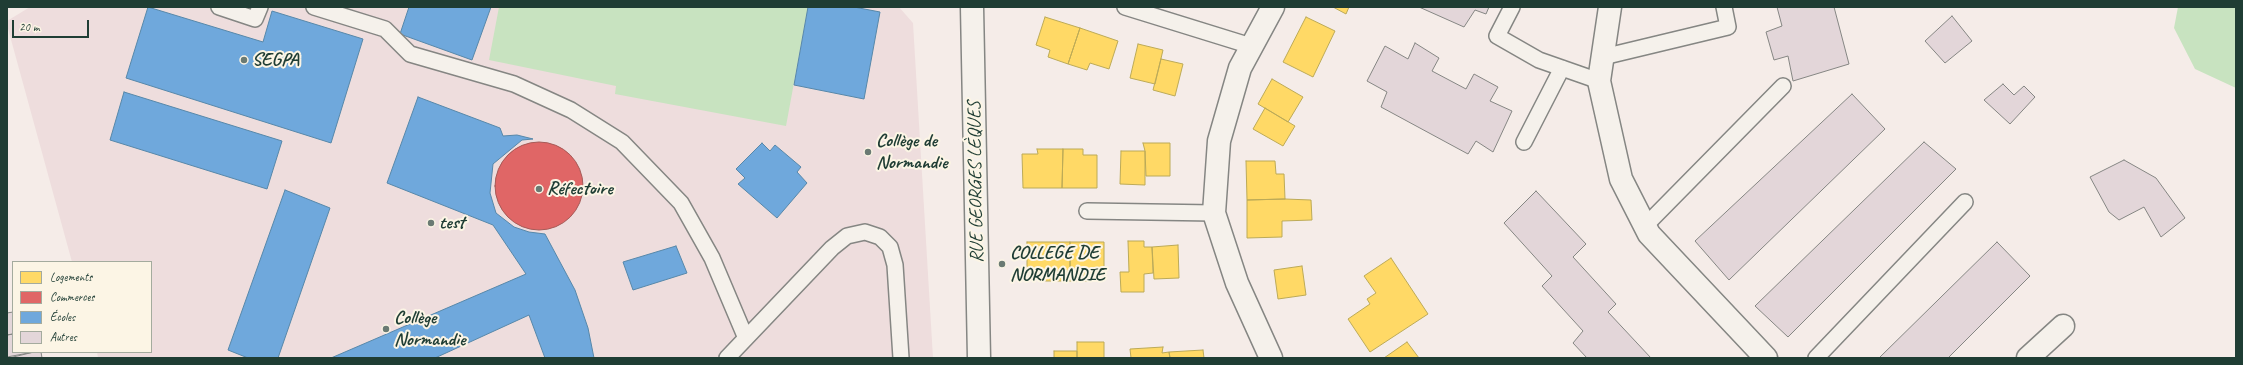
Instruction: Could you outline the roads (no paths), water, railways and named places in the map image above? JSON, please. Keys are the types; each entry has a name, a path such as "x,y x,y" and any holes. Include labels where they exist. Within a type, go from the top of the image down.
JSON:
{"street":[{"name":"RUE GEORGES LÈQUES","path":"972,7 979,358"},
{"path":"1271,358 1236,283 1214,213 1219,141 1240,68 1273,7"},
{"path":"1610,7 1599,81 1621,179 1649,234 1766,358"},
{"path":"2028,358 2063,326"}],"lane":[{"path":"219,7 255,19 260,7"},
{"path":"314,7 385,29 410,54 514,84 571,110 622,142 681,203 712,258 745,336"},
{"path":"1125,7 1251,46"},
{"path":"1512,7 1497,36 1539,60 1599,81"},
{"path":"1603,58 1728,27 1724,7"},
{"path":"1524,142 1562,68"},
{"path":"1645,226 1783,86"},
{"path":"1816,358 1965,202"},
{"path":"1087,211 1214,213"},
{"path":"728,358 745,336 832,248 847,236 865,232 880,238 890,247 895,265 901,358"}],"place":[{"name":"SEGPA","path":"244,60"},
{"name":"Collège de Normandie","path":"868,152"},
{"name":"Réfectoire","path":"539,189"},
{"name":"test","path":"431,223"},
{"name":"COLLEGE DE NORMANDIE","path":"1002,264"},
{"name":"Collège Normandie","path":"386,329"}]}
